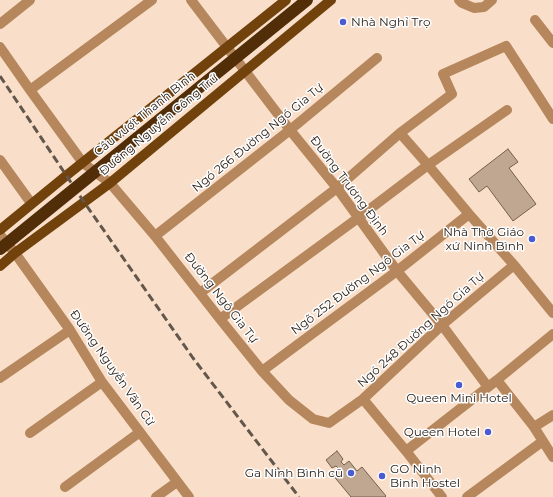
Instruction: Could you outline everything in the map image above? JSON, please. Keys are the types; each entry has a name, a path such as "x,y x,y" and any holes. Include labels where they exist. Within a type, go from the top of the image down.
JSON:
{"highway":[{"name":"Cầu vượt Thanh Bình","path":"0,249 307,0"}],"main road":[{"name":"Đường Nguyễn Công Trứ","path":"0,230 286,0"},
{"name":"Đường Nguyễn Công Trứ","path":"0,266 15,253 110,183 331,0"}],"street":[{"path":"0,24 30,0"},
{"path":"30,90 152,0"},
{"name":"Đuờng Trương Định","path":"191,0 244,71 337,188 397,271 442,325 488,387"},
{"path":"459,0 462,3 474,8 484,7 492,0"},
{"path":"535,20 553,44"},
{"path":"200,293 337,188 400,133 452,94 443,74 506,46 553,119"},
{"name":"Đường Ngô Gia Tự","path":"0,47 83,163 110,183 155,236 262,371 289,400 313,419 329,423 364,399"},
{"name":"Ngó 266 Đuờng Ngó Gia Tự","path":"155,236 290,130 377,58"},
{"path":"220,319 428,165 507,110"},
{"path":"400,133 553,312"},
{"path":"0,160 32,203"},
{"name":"Ngõ 252 Đường Ngô Gia Tự","path":"262,371 397,271 469,214"},
{"name":"Đường Nguyễn Văn Cừ","path":"0,235 15,253 70,330 102,382 189,497"},
{"name":"Ngó 248 Đuờng Ngó Gia Tự","path":"364,399 442,325 514,265"},
{"path":"0,378 70,330"},
{"path":"406,451 553,334"},
{"path":"497,380 534,427 553,457"},
{"path":"30,433 102,382"},
{"path":"364,399 442,497"},
{"path":"534,427 553,415"},
{"path":"65,487 140,432"},
{"path":"467,497 543,441"},
{"path":"156,497 177,482"}],"building":[{"path":"508,149 518,162 509,168 536,204 513,221 487,186 479,192 469,179"},
{"name":"Ga Ninh Bình cũ","path":"337,451 343,459 341,462 344,465 349,461 357,471 362,467 386,496 351,497 332,474 339,469 336,466 332,468 326,460"}],"railway":[{"path":"0,76 84,202 193,358 299,497"}],"place":[{"name":"Nhà Nghỉ Trọ","path":"343,22"},
{"name":"Nhà Thờ Giáo xứ Ninh Bình","path":"532,239"},
{"name":"Queen Mini Hotel","path":"459,385"},
{"name":"Queen Hotel","path":"488,432"},
{"name":"Ga Ninh Bình cũ","path":"351,473"},
{"name":"GO Ninh Binh Hostel","path":"382,476"}]}
